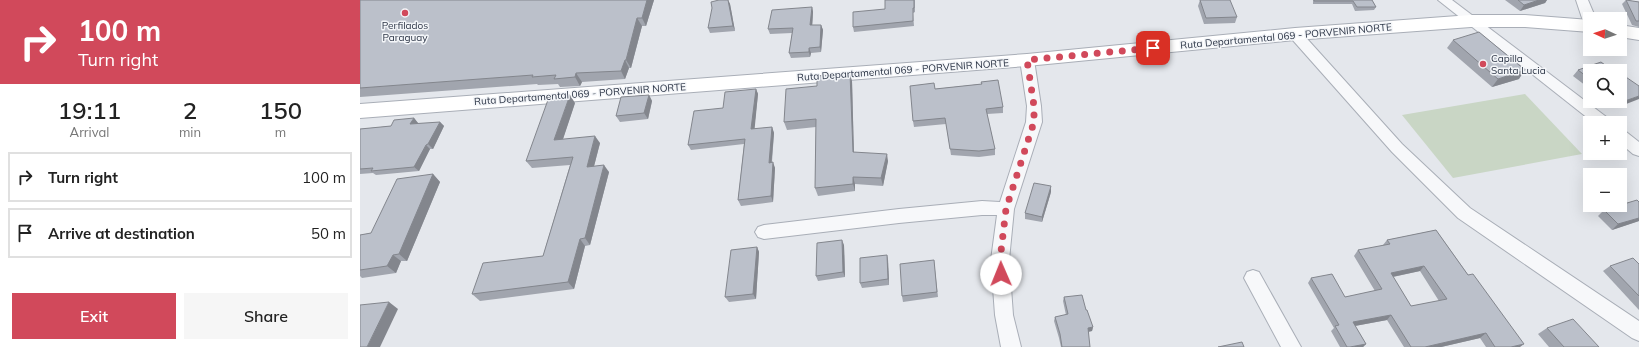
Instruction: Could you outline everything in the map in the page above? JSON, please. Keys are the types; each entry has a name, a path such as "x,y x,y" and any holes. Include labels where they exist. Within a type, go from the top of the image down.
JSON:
{"main road":[{"name":"Ruta Departamental 069 - PORVENIR NORTE","path":"360,110 1027,60 1295,34 1471,21 1525,21 1583,25"},
{"path":"1627,32 1639,34"}],"street":[{"path":"1444,0 1595,116"},
{"path":"1582,0 1587,12"},
{"path":"1295,34 1397,148 1464,213 1639,332"},
{"path":"1011,347 1004,314 1000,260 1006,209 1034,122 1034,106 1027,60"},
{"path":"1627,141 1639,150"},
{"path":"764,232 982,208 1006,209"},
{"path":"1253,278 1291,347"}],"green space":[{"path":"1525,94 1582,154 1453,178 1402,115"}],"building":[{"path":"360,0 647,0 642,18 637,18 626,60 621,71 576,73 575,77 554,79 556,75 532,77 533,75 360,88"},
{"path":"728,0 733,26 708,28 712,8 711,2"},
{"path":"885,0 914,0 913,21 853,27 853,12 885,9"},
{"path":"1200,0 1230,0 1237,17 1206,18"},
{"path":"1314,0 1372,0 1376,7 1357,7 1353,1"},
{"path":"1518,0 1539,0 1524,5"},
{"path":"1626,0 1639,2 1639,21 1636,21"},
{"path":"812,7 810,25 821,25 820,47 809,48 809,52 789,53 793,28 768,29 772,10"},
{"path":"1479,32 1525,70 1498,79 1453,40"},
{"path":"1583,68 1583,74 1578,70"},
{"path":"850,73 853,152 887,154 881,178 853,177 853,184 815,188 816,119 784,122 786,89 817,86 817,76"},
{"path":"1627,78 1639,86 1639,96 1627,100"},
{"path":"998,80 1003,107 986,109 995,149 979,151 950,149 945,118 913,121 910,86 934,83 935,89 982,84 981,82"},
{"path":"756,89 751,129 772,127 769,163 773,162 771,196 738,200 745,139 688,145 694,111 723,108 725,92"},
{"path":"570,95 554,140 595,136 587,167 604,165 585,238 580,239 568,282 472,294 483,263 543,256 573,157 526,161 549,97"},
{"path":"649,95 644,113 616,116 621,97"},
{"path":"414,118 410,124 440,122 414,167 371,171 373,168 360,169 360,129 391,126 394,120"},
{"path":"433,174 399,254 393,255 387,266 360,270 360,235 371,233 397,179"},
{"path":"1034,183 1051,186 1042,217 1025,213"},
{"path":"1637,200 1639,202 1639,218 1618,224 1606,212 1627,212 1627,203"},
{"path":"1436,230 1468,275 1473,274 1524,344 1511,347 1495,347 1486,333 1425,347 1411,347 1391,315 1353,322 1366,344 1347,347 1335,326 1339,325 1311,278 1332,274 1345,297 1382,289 1358,250 1390,244 1387,240","holes":["1424,266 1447,299 1411,306 1391,273"]},
{"path":"842,240 843,272 816,276 817,243"},
{"path":"757,247 753,294 725,297 731,250"},
{"path":"887,255 888,279 860,283 860,258"},
{"path":"1633,258 1639,264 1639,296 1610,266"},
{"path":"934,260 937,292 902,296 900,264"},
{"path":"1082,295 1093,327 1088,328 1090,347 1062,347 1055,317 1068,314 1064,297"},
{"path":"389,302 367,347 360,347 360,305"},
{"path":"1573,319 1599,347 1564,347 1547,328"},
{"path":"1242,342 1244,347 1218,347"}],"place":[{"name":"Perfilados Paraguay","path":"405,13"},
{"name":"Capilla Santa Lucia","path":"1483,64"}],"route":[{"path":"1001,274 1000,260 1006,209 1034,122 1034,106 1027,60 1153,48"}]}
